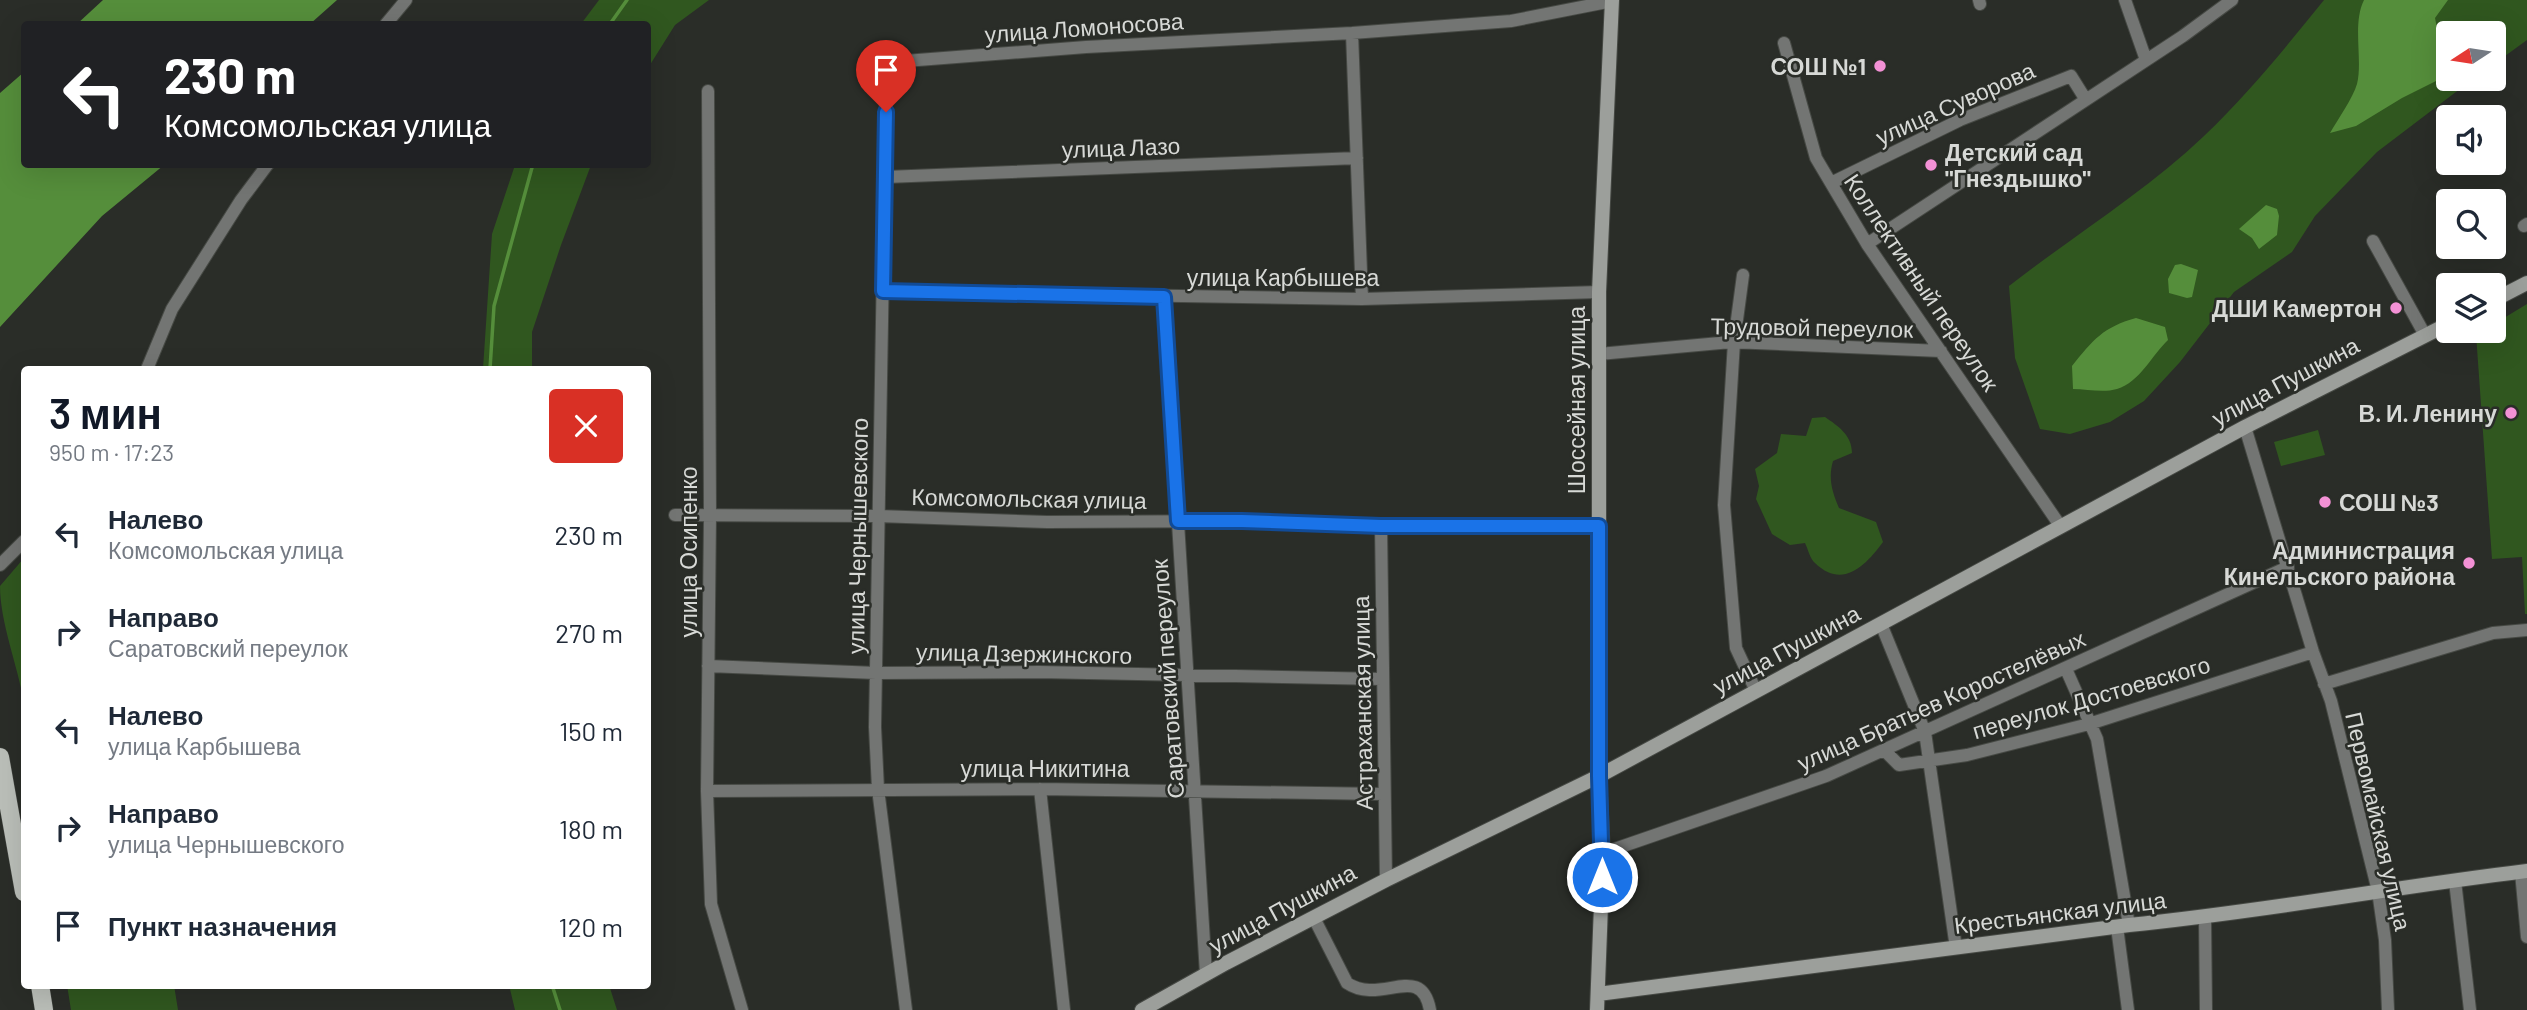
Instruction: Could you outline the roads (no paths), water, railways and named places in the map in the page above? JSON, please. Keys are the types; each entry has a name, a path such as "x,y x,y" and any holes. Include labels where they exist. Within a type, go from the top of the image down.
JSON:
{"main road":[{"name":"Шоссейная улица","path":"1597,1010 1603,853 1599,776 1599,292 1612,1"},
{"path":"2506,294 2527,283"},
{"name":"улица Пушкина","path":"1142,1010 1386,880 1599,776 2245,427 2436,330"},
{"path":"0,757 21,875"},
{"name":"Крестьянская улица","path":"1598,995 2205,917 2524,872"},
{"path":"41,989 44,1010"}],"street":[{"path":"388,21 406,0"},
{"path":"2125,0 2146,60"},
{"path":"1867,244 2232,0"},
{"name":"улица Ломоносова","path":"892,62 1086,47 1352,33 1511,21 1612,1"},
{"path":"1352,33 1362,299"},
{"name":"Коллективный переулок","path":"1784,43 1816,158 1830,183 1867,244 2061,527"},
{"name":"улица Чернышевского","path":"892,62 886,90 875,727 878,789 906,1010"},
{"name":"улица Суворова","path":"1830,183 1960,120 2071,76 2086,100"},
{"name":"улица Осипенко","path":"708,91 710,516 707,791 711,904 742,1010"},
{"name":"улица Лазо","path":"886,177 1357,158"},
{"path":"148,366 172,309 241,200 265,168"},
{"path":"2374,241 2425,335"},
{"path":"1743,275 1734,342 1724,505 1736,648 1756,691"},
{"name":"улица Карбышева","path":"883,291 1362,299 1599,292"},
{"name":"Саратовский переулок","path":"1164,297 1206,974"},
{"name":"Трудовой переулок","path":"1599,354 1734,342 1941,351"},
{"name":"Первомайская улица","path":"2245,427 2325,684 2378,891 2385,940 2388,1010"},
{"name":"Комсомольская улица","path":"675,515 878,516 1047,522 1242,521 1381,526 1599,526"},
{"name":"Астраханская улица","path":"1381,526 1386,880"},
{"path":"0,565 21,544"},
{"name":"улица Братьев Коростелёвых","path":"1603,853 1826,776 2288,567"},
{"path":"1881,624 1926,732 1956,948"},
{"path":"2325,684 2493,633 2527,630"},
{"name":"переулок Достоевского","path":"1884,750 1899,765 1967,755 2089,724 2313,652"},
{"name":"улица Дзержинского","path":"708,666 876,673 1039,672 1382,679"},
{"path":"2066,669 2097,739 2123,926 2128,1010"},
{"path":"1040,789 1064,1010"},
{"name":"улица Никитина","path":"707,791 1195,789 1383,793"},
{"path":"2524,872 2527,937"},
{"path":"2455,881 2470,1010"},
{"path":"2205,917 2206,1010"},
{"path":"1314,918 1347,983 1368,991 1409,985 1420,987 1427,997 1430,1010"}],"waterway":[{"path":"612,21 627,0"},
{"path":"490,366 494,306 532,168"},
{"path":"553,989 560,1010"}],"place":[{"name":"СОШ №1","path":"1880,66"},
{"name":"Детский сад \"Гнездышко\"","path":"1931,165"},
{"name":"ДШИ Камертон","path":"2396,308"},
{"name":"В. И. Ленину","path":"2511,413"},
{"name":"СОШ №3","path":"2325,502"},
{"name":"Администрация Кинельского района","path":"2469,563"}]}
